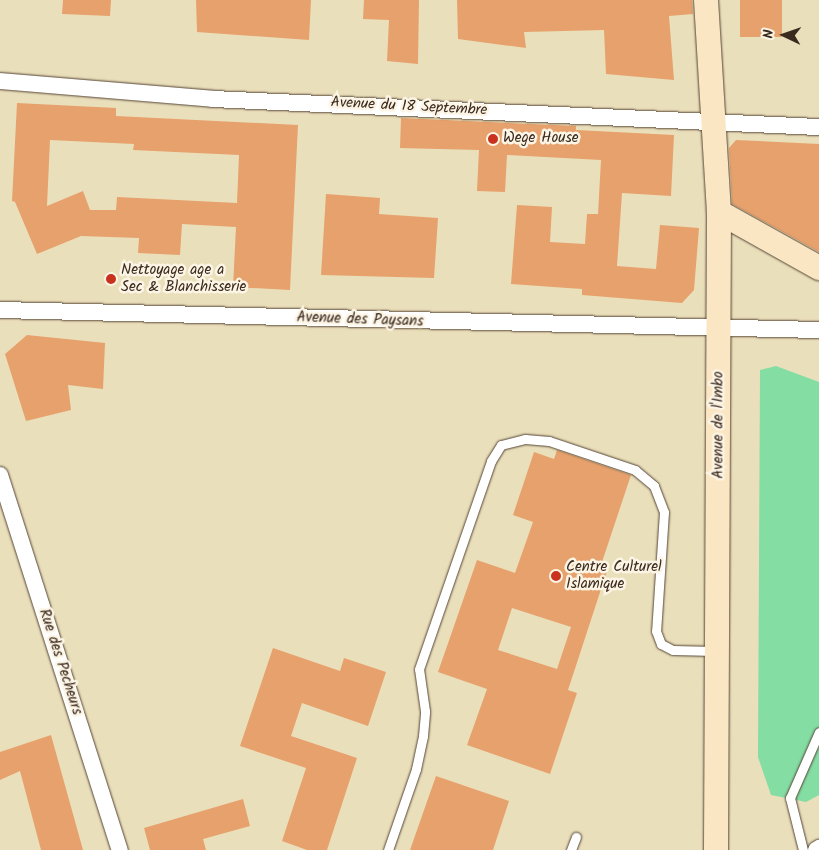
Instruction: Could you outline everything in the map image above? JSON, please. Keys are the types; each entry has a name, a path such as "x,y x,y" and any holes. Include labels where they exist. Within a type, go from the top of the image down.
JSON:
{"street":[{"name":"Avenue de l'Imbo","path":"706,0 716,120 719,212 716,850"},
{"name":"Avenue du 18 Septembre","path":"0,81 213,99 716,120 819,127"},
{"path":"719,212 819,268"},
{"name":"Avenue des Paysans","path":"0,310 719,330 819,330"},
{"name":"Rue des Pecheurs","path":"0,475 120,850"}],"lane":[{"path":"388,850 416,768 423,736 425,711 419,669 490,461 501,445 525,438 550,441 635,470 654,486 664,512 656,631 662,644 673,650 718,651"},
{"path":"803,850 790,798 819,732"},
{"path":"571,850 576,837"}],"green space":[{"path":"776,366 819,382 819,795 806,802 771,795 758,757 760,370"}],"building":[{"path":"63,0 111,0 110,16 62,14"},
{"path":"196,0 311,0 309,40 197,32"},
{"path":"364,0 419,0 418,64 387,61 389,20 363,19"},
{"path":"457,0 692,0 693,14 669,16 674,80 606,74 604,30 524,32 526,48 458,39"},
{"path":"740,0 782,0 782,37 740,37"},
{"path":"17,103 116,108 116,116 298,125 290,290 233,287 236,227 182,224 180,255 138,253 139,238 81,236 37,254 15,202 12,201","holes":["50,140 134,144 133,150 239,155 237,203 117,197 116,210 90,210 83,191 47,206"]},
{"path":"401,118 576,126 576,130 674,135 671,196 622,193 617,266 656,269 660,225 699,228 694,290 682,303 582,295 582,289 511,284 517,205 552,207 550,242 585,244 587,214 598,214 601,160 507,155 505,192 477,191 479,150 400,148"},
{"path":"736,140 819,144 819,252 732,204 729,148"},
{"path":"326,194 380,198 379,214 438,218 434,278 321,275"},
{"path":"27,335 105,343 103,389 68,385 71,410 26,421 5,354"},
{"path":"557,450 631,475 600,568 607,571 568,690 577,693 550,774 467,745 487,689 438,672 477,560 515,573 533,522 513,515 534,452 554,459","holes":["512,608 571,627 557,669 498,650"]},
{"path":"273,648 340,671 344,658 386,672 368,726 302,703 291,736 357,758 327,850 307,850 282,841 306,768 240,746"},
{"path":"51,735 83,850 41,850 20,771 0,780 0,752"},
{"path":"436,776 509,801 493,850 410,850"},
{"path":"243,799 250,826 203,839 206,850 150,850 144,828"}],"place":[{"name":"Wege House","path":"493,139"},
{"name":"Nettoyage age a Sec & Blanchisserie","path":"111,279"},
{"name":"Centre Culturel Islamique","path":"556,576"}]}
